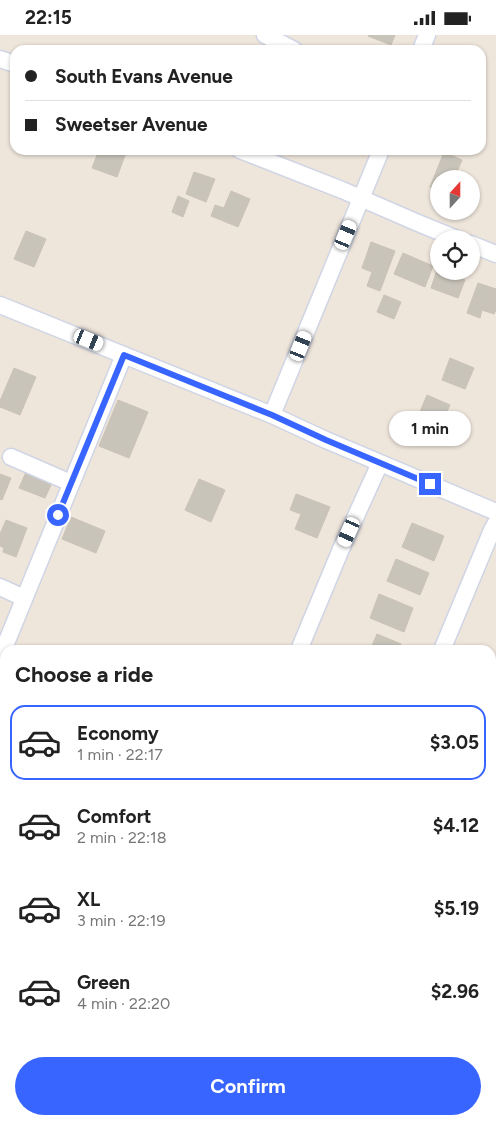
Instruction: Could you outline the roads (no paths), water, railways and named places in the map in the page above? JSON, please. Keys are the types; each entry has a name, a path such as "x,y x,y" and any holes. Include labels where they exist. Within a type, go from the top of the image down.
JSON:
{"street":[{"path":"265,35 284,45"},
{"path":"252,155 435,230"},
{"path":"272,415 378,155"},
{"path":"480,248 496,254"},
{"path":"0,305 272,415 326,440 496,511"},
{"path":"5,645 124,355"},
{"path":"11,457 71,483"},
{"path":"301,645 341,549 380,463"},
{"path":"444,645 496,523"},
{"path":"0,587 24,597"}]}
